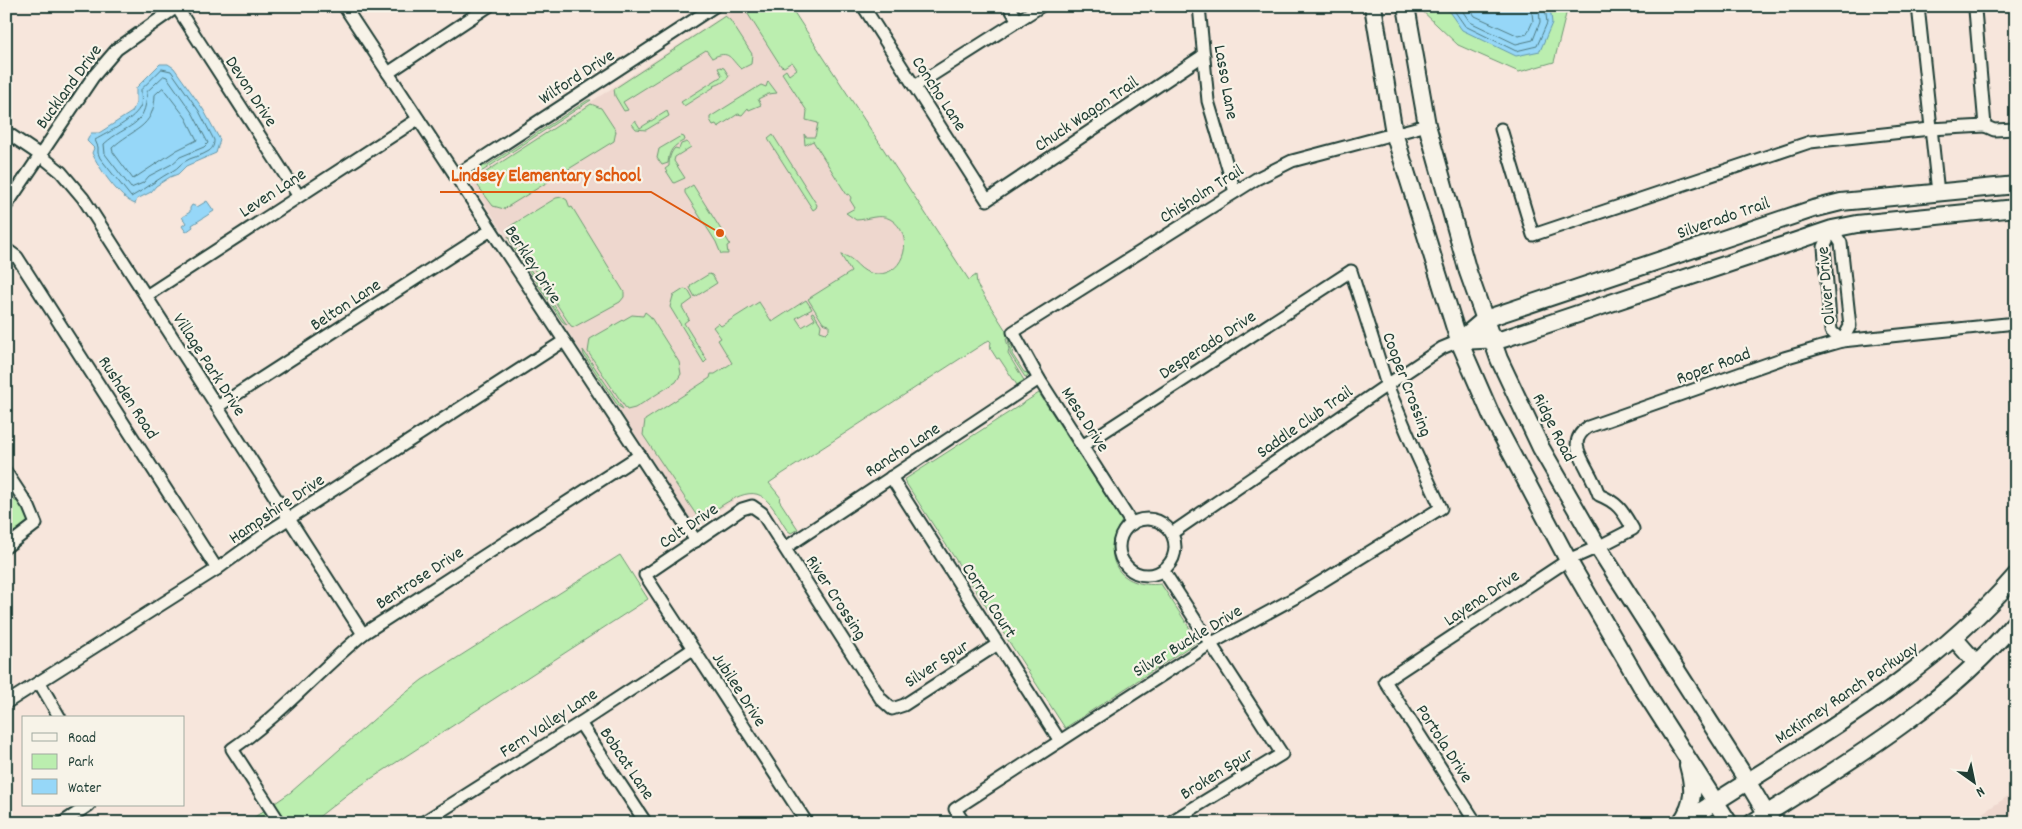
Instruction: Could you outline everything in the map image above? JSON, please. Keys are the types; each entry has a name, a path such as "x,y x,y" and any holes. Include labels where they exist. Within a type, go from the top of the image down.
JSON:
{"main road":[{"path":"1373,6 1394,132 1460,341 1492,417 1568,560 1643,689 1729,823"},
{"name":"Ridge Road","path":"1406,6 1427,125 1468,272 1499,359 1542,448 1598,547 1769,818"},
{"name":"Silverado Trail","path":"1460,341 1485,319 1732,235 1825,206 2016,185"},
{"path":"1938,193 1940,215"},
{"path":"1460,341 1503,338 1832,228 2016,208"},
{"path":"1732,235 1740,259"},
{"name":"McKinney Ranch Parkway","path":"1682,823 1884,693 1954,638 1987,608 2016,574"},
{"path":"1752,823 1769,818 1920,710 1997,644 2016,621"},
{"path":"1954,638 1976,663"},
{"path":"1682,823 1689,809 1693,792 1685,753"}],"street":[{"name":"Buckland Drive","path":"6,206 93,77 117,49 177,6"},
{"name":"Devon Drive","path":"177,6 298,195"},
{"name":"Berkley Drive","path":"344,6 696,541"},
{"path":"388,73 489,6"},
{"name":"Wilford Drive","path":"455,176 715,6"},
{"name":"Concho Lane","path":"863,6 987,200"},
{"path":"1009,6 1018,20"},
{"path":"915,86 1041,6"},
{"name":"Lasso Lane","path":"1199,6 1208,101 1235,192"},
{"path":"1918,6 1938,193"},
{"path":"1979,6 1975,10 1986,126"},
{"name":"Chuck Wagon Trail","path":"987,200 1204,55"},
{"name":"Leven Lane","path":"146,296 298,195 418,119"},
{"name":"Chisholm Trail","path":"1013,332 1235,192 1292,161 1394,132 1427,125"},
{"path":"1501,129 1533,235 1810,142 1930,129 1986,126 1994,130 2016,129"},
{"name":"Village Park Drive","path":"6,132 61,172 83,198 363,634"},
{"name":"Oliver Drive","path":"1832,228 1842,243 1850,326 1842,341 1831,331 1824,246 1832,228"},
{"name":"Belton Lane","path":"217,407 491,230"},
{"name":"Rushden Road","path":"6,249 17,257 217,569"},
{"name":"Cooper Crossing","path":"1350,271 1387,385 1441,508"},
{"name":"Desperado Drive","path":"1082,446 1350,271"},
{"name":"Roper Road","path":"1598,547 1633,529 1622,510 1613,501 1600,495 1579,454 1578,438 1588,427 1784,358 1842,341 2016,323"},
{"name":"Mesa Drive","path":"1013,332 1039,379 1132,524"},
{"name":"Hampshire Drive","path":"6,703 217,569 289,519 564,341"},
{"name":"Saddle Club Trail","path":"1172,533 1442,348 1460,341"},
{"name":"Rancho Lane","path":"785,548 1039,379"},
{"name":"Bentrose Drive","path":"280,823 232,749 256,732 331,661 363,634 640,455"},
{"path":"6,472 29,507 36,524 6,547"},
{"name":"Corral Court","path":"891,477 1060,741"},
{"name":"Colt Drive","path":"645,575 742,509 752,506"},
{"name":"River Crossing","path":"752,506 762,513 881,699 892,709"},
{"name":"Silver Buckle Drive","path":"964,823 955,809 1210,644 1300,596 1441,508"},
{"path":"1142,520 1152,520 1165,526 1172,533 1175,549 1173,559 1163,570 1150,575 1140,574 1126,566 1119,548 1120,539 1125,530 1132,524 1142,520"},
{"name":"Layena Drive","path":"1385,681 1568,560 1598,547"},
{"path":"1163,570 1210,644"},
{"name":"Jubilee Drive","path":"645,575 807,823"},
{"name":"Silver Spur","path":"892,709 904,705 998,644"},
{"name":"Broken Spur","path":"1169,823 1282,754 1210,644"},
{"name":"Fern Valley Lane","path":"422,823 693,649"},
{"name":"Portola Drive","path":"1385,681 1476,823"},
{"path":"39,682 59,716"},
{"name":"Bobcat Lane","path":"580,723 646,823"},
{"path":"62,823 88,806"}],"shaded area":[{"path":"738,6 788,6 987,336 695,526 470,181"},
{"path":"2016,791 2016,823 1967,823"}],"green space":[{"path":"746,6 790,6 969,280 976,275 977,285 1010,337 1009,343 1013,348 1012,354 1024,372 1031,374 1025,377 1010,354 1008,338 1006,339 1009,349 1008,354 1025,382 1010,392 1017,385 990,348 991,342 989,340 782,474 769,483 781,498 779,500 798,529 791,533 787,530 771,505 757,494 741,496 723,505 701,520 699,519 643,435 645,420 710,378 711,374 715,374 732,363 718,340 721,338 713,327 718,323 721,326 759,302 772,322 806,300 812,309 796,318 802,327 815,319 811,313 813,312 821,325 820,331 826,333 829,330 829,325 823,323 808,299 851,272 841,255 850,258 865,271 877,274 895,268 904,252 903,234 898,225 890,219 877,217 856,220 846,213 855,208 849,194 847,195 813,141 805,145 804,134 806,137 815,137 818,123 806,120 807,111 782,73 786,70 789,75 797,69 792,62 784,67 781,66 746,11"},
{"path":"1417,6 1568,6 1554,62 1519,72 1458,45"},
{"path":"725,16 730,20 752,54 751,64 741,69 729,56 718,55 712,58 706,50 623,102 628,110 624,111 615,96 614,89"},
{"path":"718,68 724,68 729,76 684,106 681,102 722,76"},
{"path":"768,81 777,93 768,94 758,99 761,105 749,110 748,108 742,115 738,114 718,127 716,124 713,125 710,117 761,85 766,87"},
{"path":"588,100 591,100 478,174 476,179 469,177 468,174 481,165 486,166"},
{"path":"591,104 601,108 616,131 614,141 504,209 493,206 478,186 480,176"},
{"path":"667,111 669,116 646,130 636,129 632,124 635,120 640,128"},
{"path":"773,135 817,205 813,210 768,139"},
{"path":"681,136 685,140 672,149 668,163 662,165 657,158 659,149"},
{"path":"687,142 691,147 675,157 674,161 685,178 674,183 665,169 669,166 673,150 675,148 679,149 681,144"},
{"path":"693,185 730,244 727,246 728,254 721,254 716,242 685,193 685,190"},
{"path":"562,197 567,200 570,208 572,207 624,292 624,297 620,302 574,327 571,326 509,231 512,225 556,198"},
{"path":"508,236 567,325 562,321 513,247"},
{"path":"709,274 712,275 717,283 695,297 690,288 691,285"},
{"path":"684,289 688,290 693,299 682,307 689,319 684,323 707,360 704,363 670,307 673,296"},
{"path":"645,312 650,316 679,362 681,374 676,382 635,408 627,410 588,352 590,339 632,315 643,316"},
{"path":"583,350 623,409 618,406 584,355"},
{"path":"1039,393 1122,521 1115,534 1112,547 1113,558 1117,568 1124,576 1134,581 1146,584 1161,584 1198,641 1065,728 904,480"},
{"path":"6,487 15,501 21,503 28,515 28,525 13,537 9,535 6,537"},
{"path":"620,555 648,599 349,793 311,823 246,823 291,792 388,707 422,680"}],"water":[{"path":"1445,6 1550,6 1552,23 1540,51 1516,56 1462,30"},
{"path":"160,64 168,64 174,68 203,109 220,140 216,153 186,166 178,174 170,177 156,186 151,192 137,199 135,204 123,196 110,182 92,153 94,148 87,141 91,133 99,133 132,112 136,103 136,88"},
{"path":"207,201 214,211 192,225 193,227 186,232 182,226 186,223 182,217 190,212 192,205 197,207"}],"place":[{"name":"Lindsey Elementary School","path":"720,233"}]}
